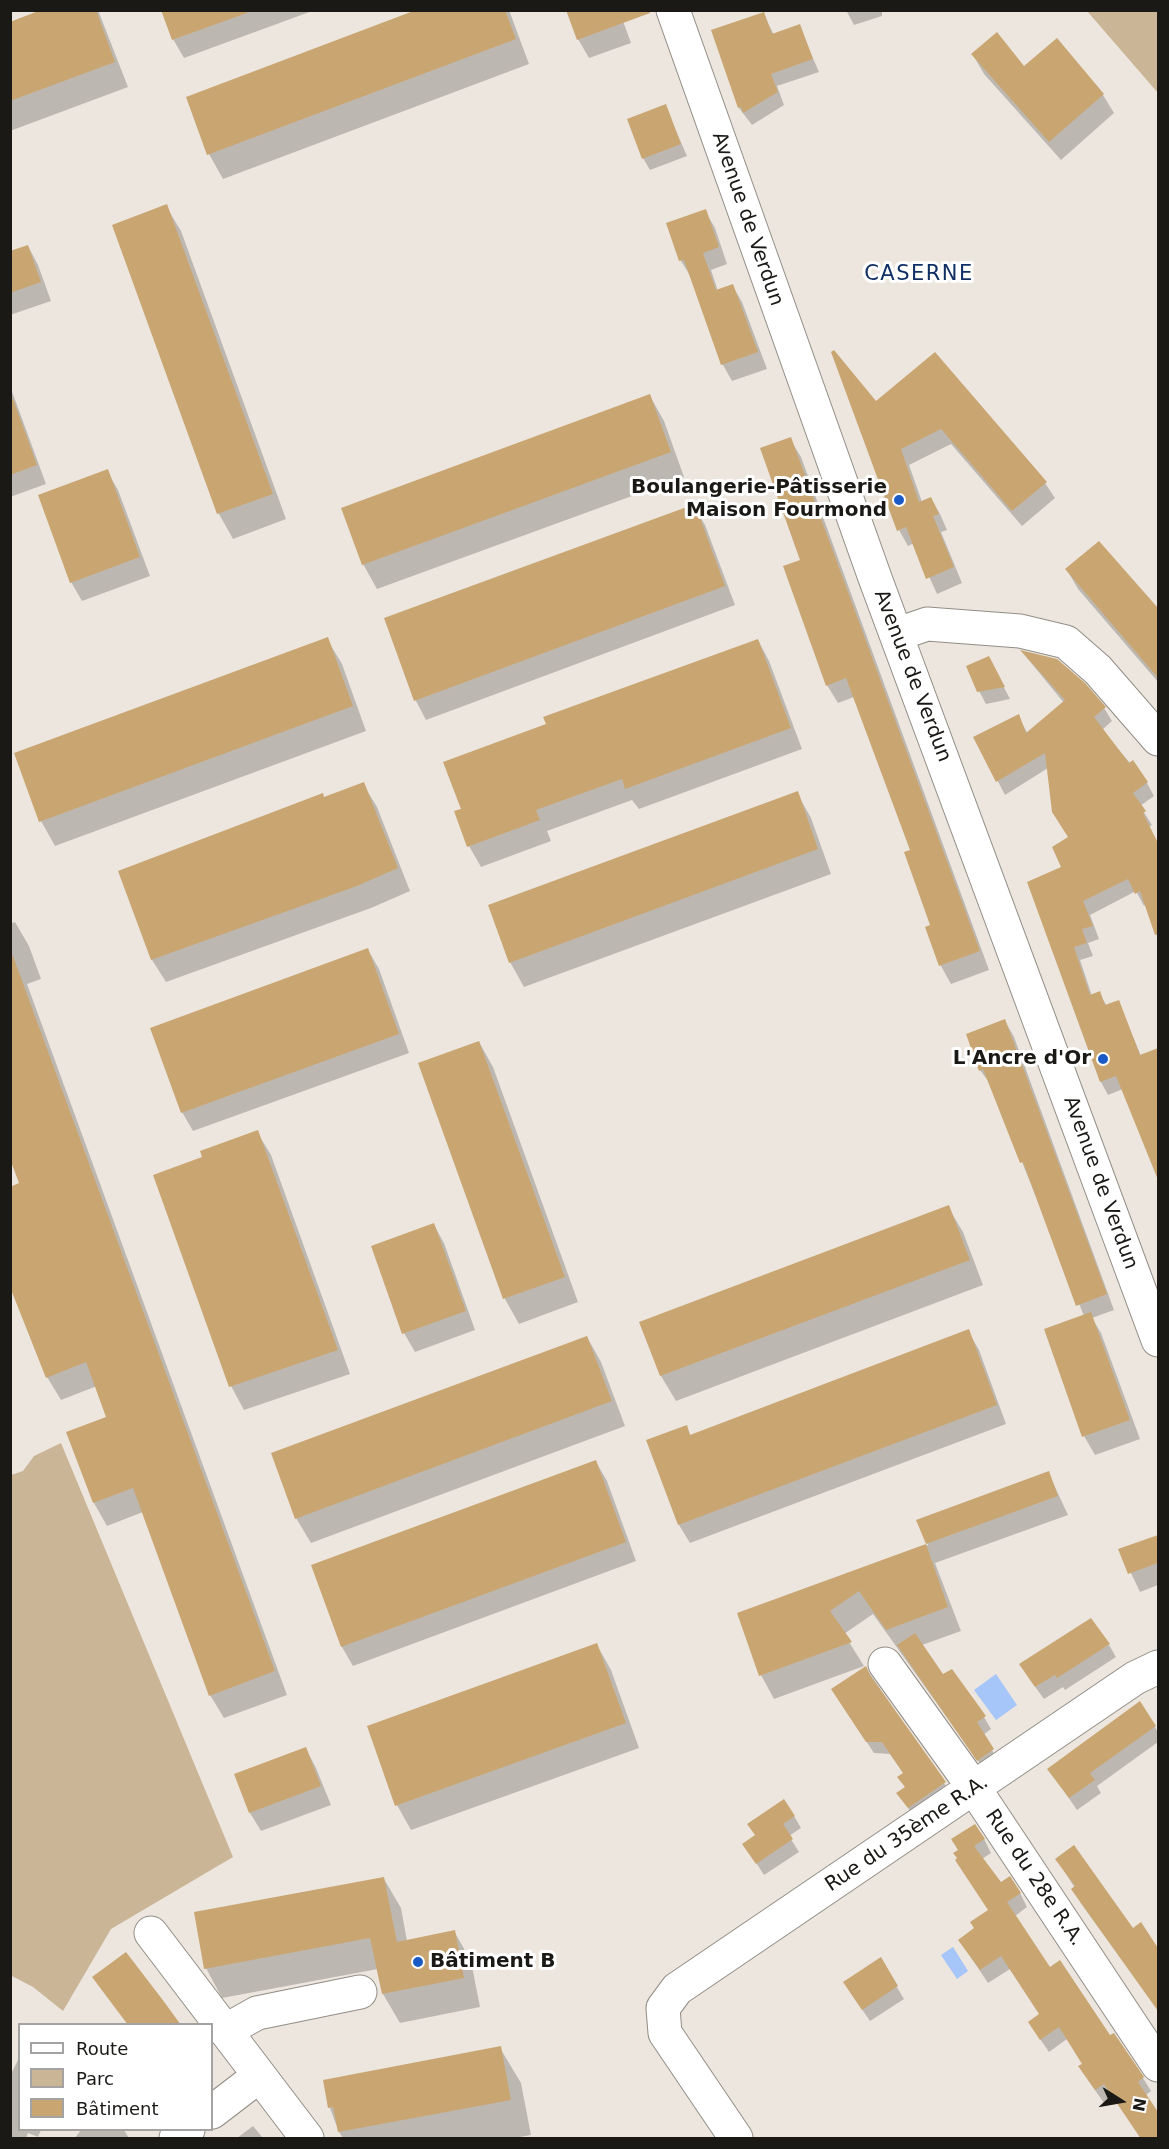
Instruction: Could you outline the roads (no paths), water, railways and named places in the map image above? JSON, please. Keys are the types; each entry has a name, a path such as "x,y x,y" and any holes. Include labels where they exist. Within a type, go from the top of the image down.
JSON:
{"street":[{"name":"Avenue de Verdun","path":"673,10 787,334 1158,1340"},
{"path":"898,634 927,624 1020,631 1066,642 1098,670 1158,739"},
{"name":"Rue du 28e R.A.","path":"885,1664 974,1788 1158,2065"},
{"name":"Rue du 35ème R.A.","path":"736,2139 665,2033 663,2008 677,1989 1135,1678 1158,1667"},
{"path":"151,1933 307,2139"},
{"path":"225,2031 257,2013 360,1992"},
{"path":"213,2111 259,2076"}],"water":[{"path":"996,1674 1017,1705 996,1720 974,1690"},
{"path":"953,1947 968,1971 957,1979 941,1955"}],"place":[{"name":"Boulangerie-Pâtisserie Maison Fourmond","path":"899,500"},
{"name":"L'Ancre d'Or","path":"1103,1059"},
{"name":"Bâtiment B","path":"418,1962"}],"district":[{"name":"CASERNE","path":"919,275"}]}
